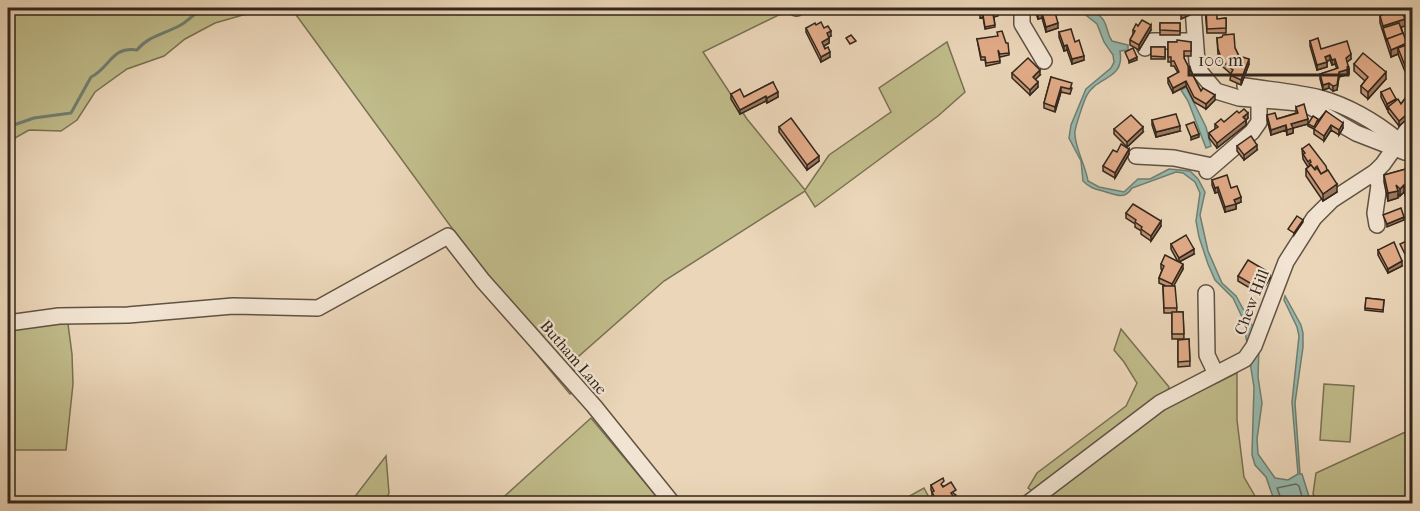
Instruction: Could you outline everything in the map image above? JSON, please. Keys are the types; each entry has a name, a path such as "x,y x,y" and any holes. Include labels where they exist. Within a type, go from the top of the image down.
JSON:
{"street":[{"path":"1022,8 1029,48 1044,61"},
{"path":"1193,8 1194,41 1201,73 1216,91 1233,97 1299,103 1309,106 1356,134 1397,144"},
{"path":"1144,48 1152,41 1194,41"},
{"path":"1245,86 1323,99 1374,123 1405,152 1413,152"},
{"path":"1136,156 1174,158 1210,169 1252,132 1259,122 1259,100"},
{"name":"Chew Hill","path":"1027,504 1160,403 1245,359 1254,346 1286,262 1314,218 1332,200 1375,172 1413,123"},
{"path":"1375,172 1379,185 1375,213 1377,225"},
{"name":"Butham Lane","path":"8,323 59,316 128,315 233,306 318,308 448,236 483,281 594,406 672,504"},
{"path":"1202,303 1207,355 1216,374"}],"shaded area":[{"path":"8,8 267,8 215,23 185,39 164,56 127,69 95,92 77,120 61,131 29,130 8,142"},
{"path":"291,8 793,8 703,52 747,119 805,190 829,155 891,112 879,88 947,42 965,92 938,116 815,207 805,191 664,281 570,364 584,386 570,394 481,287 484,272"},
{"path":"8,318 73,319 68,324 73,384 66,450 8,450"},
{"path":"1121,329 1169,387 1166,395 1034,492 1028,488 1037,473 1126,406 1137,383 1114,350"},
{"path":"1237,373 1237,420 1244,477 1259,503 1040,504 1165,408"},
{"path":"1324,384 1354,386 1350,442 1320,440"},
{"path":"591,418 657,497 654,503 497,503"},
{"path":"1412,429 1412,503 1319,503 1313,494 1316,473"},
{"path":"386,456 389,493 385,503 350,503"},
{"path":"924,488 932,503 897,503"}],"water":[{"path":"1077,8 1099,15 1112,41 1128,45 1128,50 1120,51 1120,60 1114,73 1097,84 1087,95 1077,124 1076,142 1088,181 1099,187 1124,192 1138,179 1150,179 1169,169 1190,171 1198,179 1205,192 1200,215 1208,251 1222,283 1236,296 1255,331 1259,346 1258,377 1262,403 1257,439 1258,454 1275,478 1288,480 1298,474 1292,402 1299,336 1284,300 1285,296 1301,325 1303,347 1295,403 1300,474 1302,474 1311,503 1278,503 1273,497 1266,477 1255,465 1252,455 1254,387 1243,319 1233,298 1215,280 1208,264 1196,221 1200,193 1195,182 1183,173 1176,172 1132,188 1127,194 1121,196 1094,188 1083,181 1081,161 1069,138 1071,125 1086,89 1111,68 1114,62 1113,55 1104,42 1097,24"},
{"path":"1186,87 1206,127 1211,146 1206,148 1188,101 1181,90"}],"building":[{"path":"981,8 997,8 998,13 993,14 995,25 985,27 983,15 980,15"},
{"path":"1036,8 1054,9 1058,23 1046,27 1042,13 1038,14"},
{"path":"1179,8 1189,8 1190,10 1181,14"},
{"path":"1206,8 1217,8 1217,19 1226,18 1226,28 1207,29"},
{"path":"1398,8 1405,19 1383,26 1380,16 1386,13 1385,11"},
{"path":"1142,20 1151,25 1139,45 1130,40 1136,24 1138,26"},
{"path":"821,22 824,28 828,26 831,31 827,33 829,38 822,42 825,49 828,47 830,52 821,57 806,28"},
{"path":"1160,23 1180,23 1180,31 1160,30"},
{"path":"1399,23 1403,34 1387,39 1387,41 1383,28"},
{"path":"1071,29 1075,42 1079,40 1084,56 1072,59 1059,32"},
{"path":"1002,31 1008,43 1009,53 1000,54 998,50 1000,61 986,63 985,57 981,57 977,39 998,36 997,32"},
{"path":"1403,33 1407,43 1391,50 1387,39"},
{"path":"1234,34 1235,48 1239,56 1249,59 1241,80 1230,75 1233,70 1222,61 1218,49 1217,38"},
{"path":"851,35 856,41 850,44 846,38"},
{"path":"1318,38 1321,49 1347,41 1351,54 1346,58 1349,69 1339,72 1337,85 1333,86 1329,83 1323,85 1320,74 1338,68 1335,59 1332,60 1330,55 1325,57 1327,62 1317,65 1310,41"},
{"path":"1177,40 1191,42 1191,51 1184,51 1184,58 1201,91 1203,88 1215,95 1206,104 1194,97 1186,81 1173,88 1168,78 1179,72 1174,61 1168,57 1168,42 1177,42"},
{"path":"1412,43 1413,46 1413,86 1398,48"},
{"path":"1151,47 1165,47 1165,57 1151,56"},
{"path":"1133,48 1137,57 1129,61 1125,52"},
{"path":"1363,53 1386,72 1368,92 1361,86 1368,77 1354,64"},
{"path":"1028,58 1040,70 1033,77 1038,82 1030,90 1012,73"},
{"path":"1051,77 1072,83 1070,89 1061,87 1055,107 1044,103"},
{"path":"773,82 778,92 740,110 731,94 740,89 744,97"},
{"path":"1390,88 1396,99 1387,104 1381,92"},
{"path":"1413,88 1413,109 1399,121 1388,107 1398,99 1401,104"},
{"path":"1304,104 1308,119 1291,124 1293,128 1287,130 1286,125 1271,130 1267,115 1275,113 1277,119 1298,113 1296,107"},
{"path":"1244,109 1248,113 1243,117 1246,120 1217,143 1209,133 1218,127 1215,124 1221,119 1224,122 1237,111 1239,113"},
{"path":"1326,111 1343,123 1339,130 1331,125 1324,136 1314,129"},
{"path":"1176,114 1180,126 1156,132 1152,120"},
{"path":"1131,115 1143,127 1127,142 1114,129"},
{"path":"1313,116 1318,119 1314,127 1308,124"},
{"path":"791,118 819,156 807,165 779,127"},
{"path":"1194,122 1199,134 1191,137 1186,125"},
{"path":"1251,136 1257,145 1244,155 1237,146"},
{"path":"1121,144 1129,149 1115,173 1103,166 1113,150 1117,152"},
{"path":"1309,144 1326,166 1327,170 1321,174 1317,166 1314,169 1310,166 1310,160 1308,162 1303,154 1305,153 1302,149"},
{"path":"1311,165 1321,174 1328,170 1337,184 1323,194 1306,169"},
{"path":"1413,167 1413,189 1406,191 1404,185 1400,189 1396,185 1398,191 1388,193 1384,175"},
{"path":"1227,175 1231,188 1237,186 1241,197 1234,200 1236,204 1225,207 1218,187 1215,188 1212,180"},
{"path":"1133,204 1161,221 1151,236 1126,213"},
{"path":"1401,208 1404,217 1387,224 1383,215"},
{"path":"1297,216 1303,220 1294,233 1288,229"},
{"path":"1186,235 1194,249 1179,258 1171,244"},
{"path":"1413,238 1413,249 1409,251 1411,254 1406,256 1400,244"},
{"path":"1394,242 1402,261 1388,269 1378,250"},
{"path":"1165,255 1183,264 1172,284 1159,278 1164,266 1161,264"},
{"path":"1248,260 1270,273 1260,289 1238,276"},
{"path":"1163,286 1175,286 1177,308 1164,308"},
{"path":"1366,298 1384,300 1383,310 1365,308"},
{"path":"1172,312 1183,312 1184,334 1172,334"},
{"path":"1189,339 1190,361 1178,362 1178,340"},
{"path":"943,478 944,481 941,484 943,487 951,482 956,490 951,493 955,499 948,504 938,504 931,485"}],"waterway":[{"path":"8,127 34,118 71,113 91,77 116,54 122,51 137,50 151,38 179,26 207,8"},
{"path":"232,8 241,8"}]}
